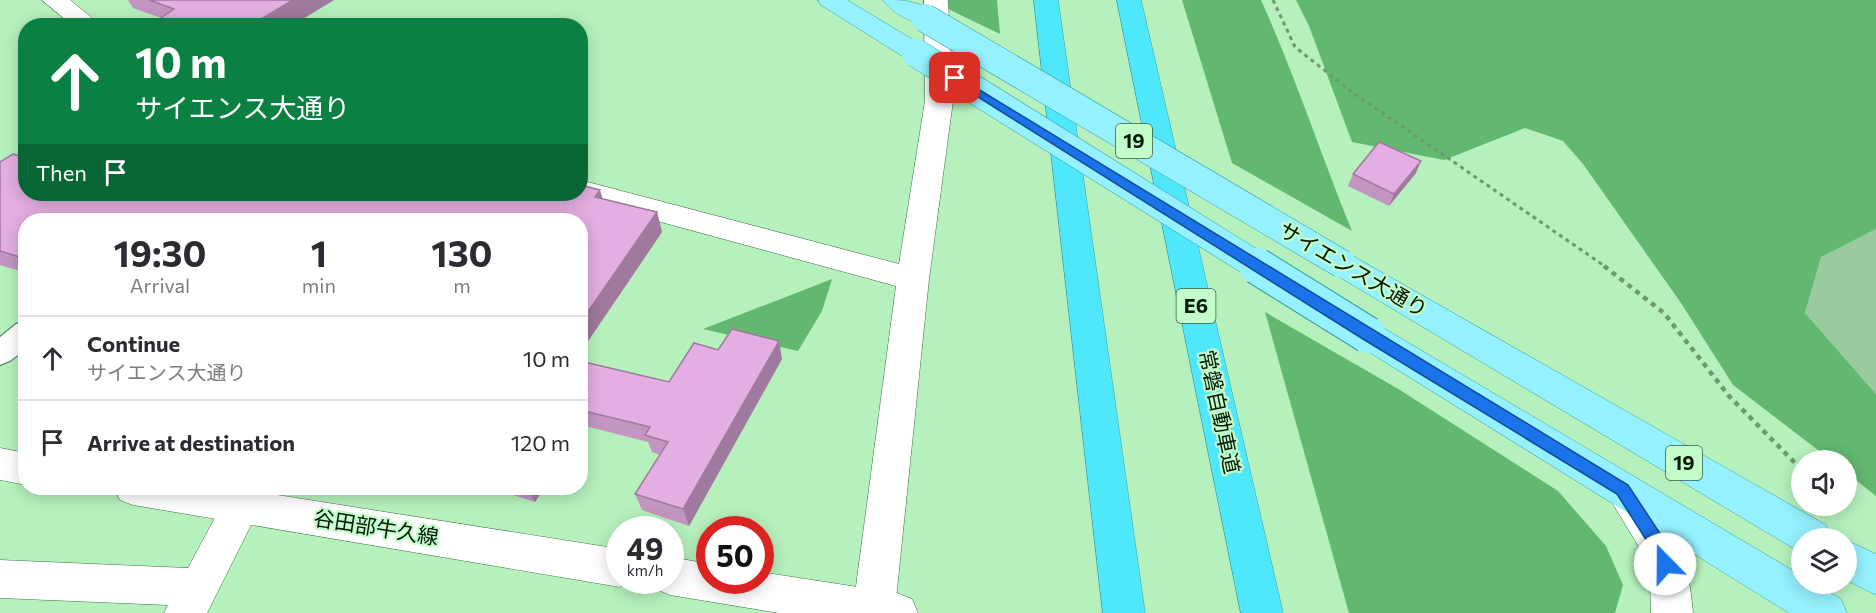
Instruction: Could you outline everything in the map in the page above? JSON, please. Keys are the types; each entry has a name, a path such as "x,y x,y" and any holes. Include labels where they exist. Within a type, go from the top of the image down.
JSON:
{"highway":[{"path":"1046,0 1124,613"},
{"name":"常磐自動車道","path":"1129,0 1262,613"}],"main road":[{"name":"19","path":"830,0 1368,335 1826,613"},
{"name":"サイエンス大通り","path":"895,0 931,9 1342,264 1795,528"},
{"path":"1857,565 1876,576"}],"street":[{"path":"54,0 79,18"},
{"path":"684,578 886,611 913,279 939,101 931,9"},
{"path":"588,192 913,279"},
{"path":"0,464 18,467"},
{"path":"1623,489 1660,546 1670,582 1672,613"},
{"name":"谷田部牛久線","path":"172,495 606,566"},
{"path":"0,579 192,600 241,507"}],"lane":[{"path":"0,353 18,338"}],"path":[{"path":"1273,0 1295,47 1352,92 1595,259 1664,313 1729,396 1791,459"}],"green space":[{"path":"948,0 997,0 1000,34 948,9"},
{"path":"1182,0 1261,0 1352,231 1232,163"},
{"path":"1296,0 1876,0 1876,229 1821,257 1805,313 1876,394 1876,496 1857,481 1857,450 1818,450 1733,385 1681,303 1583,164 1563,141 1525,128 1444,160 1352,142 1309,26"},
{"path":"1876,229 1876,394 1805,313 1821,257"},
{"path":"832,279 822,311 798,351 703,329"},
{"path":"1265,312 1400,390 1558,491 1606,546 1623,585 1615,613 1349,613"}],"building":[{"path":"149,0 293,0 263,18 161,18 174,9"},
{"path":"1379,142 1421,161 1394,194 1353,174"},
{"path":"13,154 18,156 18,201 588,201 588,187 600,190 595,197 657,212 588,311 588,213 18,213 18,257 0,251 0,162"},
{"path":"732,329 779,341 683,509 635,494 668,442 645,435 650,427 588,412 588,363 669,382 694,343 718,350"}],"route":[{"path":"955,78 1368,335 1623,489 1660,546 1665,564"}]}
